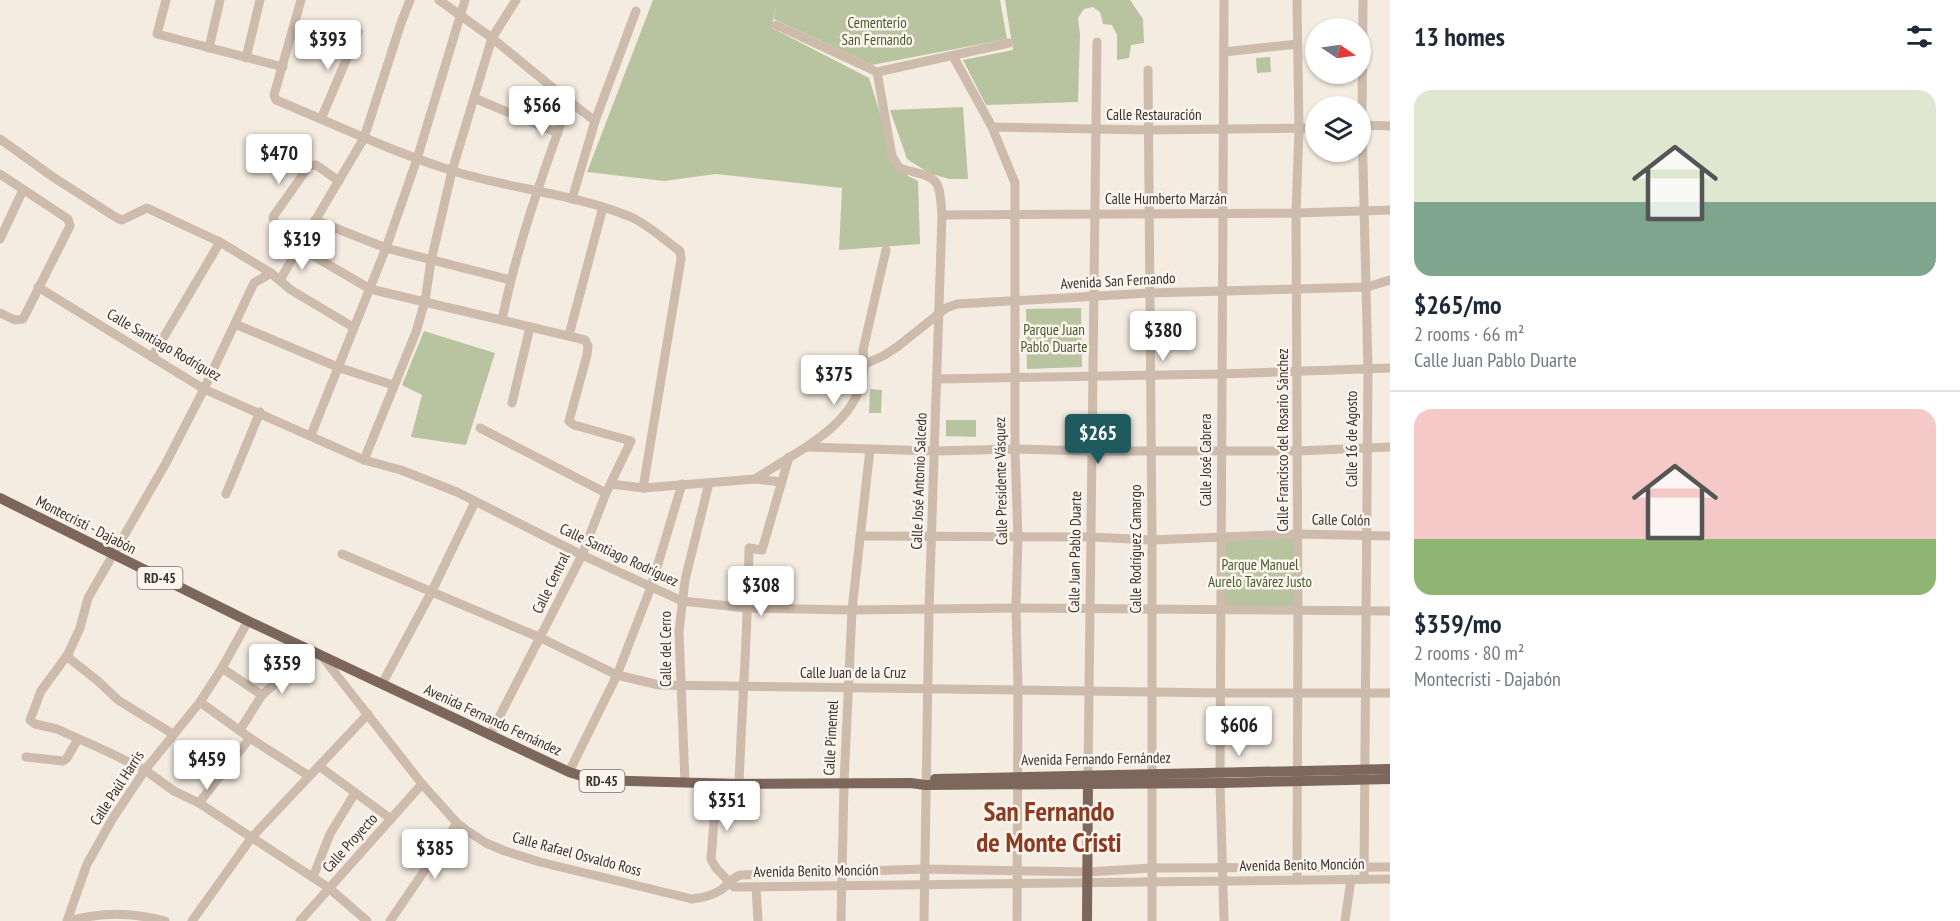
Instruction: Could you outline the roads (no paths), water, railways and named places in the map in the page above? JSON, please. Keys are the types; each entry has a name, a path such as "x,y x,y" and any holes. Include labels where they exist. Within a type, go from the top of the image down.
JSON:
{"main road":[{"name":"Montecristi - Dajabón","path":"0,498 316,653"},
{"name":"Avenida Fernando Fernández","path":"316,653 568,772 594,780 717,784 912,783 1297,776 1366,774 1390,770"},
{"name":"Avenida Fernando Fernández","path":"1366,774 1390,779"},
{"path":"1087,921 1088,780"}],"street":[{"path":"166,0 157,34 283,67"},
{"path":"209,48 220,0"},
{"path":"246,57 260,0"},
{"path":"301,0 275,99 364,138 452,171 603,207 643,224 680,251 681,259 643,488"},
{"path":"280,280 364,138 410,0"},
{"path":"440,0 492,38 595,121"},
{"path":"311,435 340,368 353,327 386,248 417,159 465,0"},
{"path":"364,460 416,332 425,301 431,261 452,171 492,38 516,0"},
{"name":"Calle José Cabrera","path":"1224,0 1220,451 1222,611 1220,777 1224,921"},
{"name":"Calle Francisco del Rosario Sánchez","path":"1297,0 1299,129 1296,213 1297,880"},
{"name":"Calle 16 de Agosto","path":"1361,96 1363,0"},
{"path":"572,199 595,121 636,11"},
{"path":"776,25 877,72 1009,43"},
{"path":"321,119 358,32"},
{"name":"Calle Juan Pablo Duarte","path":"1088,780 1097,42"},
{"path":"1224,52 1297,44"},
{"name":"Calle Presidente Vásquez","path":"953,56 992,127 1016,183 1017,921"},
{"name":"Calle Rodríguez Camargo","path":"1148,70 1152,451 1152,921"},
{"name":"Calle José Antonio Salcedo","path":"877,72 892,156 899,168 926,175 936,181 940,187 942,215 929,610 924,921"},
{"path":"474,98 558,133"},
{"path":"502,320 510,280 536,192 569,101"},
{"path":"1371,125 1390,126"},
{"name":"Calle Restauración","path":"992,127 1148,130 1305,129"},
{"path":"0,139 53,177 122,220 147,208 220,242 271,273 291,290 353,327"},
{"name":"Calle 16 de Agosto","path":"1363,162 1368,369 1364,879"},
{"path":"339,181 316,165 309,166 275,214 274,221 300,248 369,289 569,335 603,207"},
{"path":"0,174 70,222 23,319 15,320 0,313"},
{"path":"0,239 23,190"},
{"name":"Calle Humberto Marzán","path":"942,215 1296,213 1390,210"},
{"path":"315,220 386,248 510,280"},
{"path":"152,357 220,242"},
{"path":"755,479 807,447 837,423 856,400 865,364 863,350 886,250"},
{"path":"271,273 254,283 166,463 88,598 80,628 68,654 41,691 30,720 35,724 57,729 145,771 174,791 199,802 330,888 368,921"},
{"name":"Avenida San Fernando","path":"865,364 883,356 946,308 957,304 1150,293 1367,287 1390,280"},
{"name":"Calle Santiago Rodríguez","path":"38,287 204,388 364,460 428,480 682,601 748,608 852,610 1016,608 1390,611"},
{"path":"235,324 340,368 393,385"},
{"path":"512,403 530,327"},
{"name":"Calle Central","path":"490,735 582,555 608,489 631,441 574,425 569,421 588,346 585,340 569,335"},
{"path":"937,379 1222,374 1390,368"},
{"path":"226,494 260,412"},
{"path":"480,428 608,489 782,478"},
{"path":"807,447 934,451 1015,449 1297,451 1390,447"},
{"name":"Calle Pimentel","path":"841,921 843,783 852,610 870,449"},
{"path":"740,784 749,548 762,550 789,457"},
{"path":"775,466 782,478"},
{"name":"Calle del Cerro","path":"685,783 679,632 682,601 709,483"},
{"path":"568,772 617,675 651,587 682,484"},
{"path":"382,684 432,591 475,502"},
{"name":"Calle Colón","path":"860,536 1091,537 1152,540 1298,534 1390,536"},
{"name":"Calle Juan de la Cruz","path":"342,554 541,638 617,675 650,683 681,686 849,689 1390,693"},
{"name":"Calle Paúl Harris","path":"67,921 87,864 113,818 145,771 200,702 248,621"},
{"path":"240,730 262,695 316,653"},
{"name":"Calle Rafael Osvaldo Ross","path":"316,653 368,714 422,784 457,823 486,843 540,862 692,899 703,898 720,891 729,883"},
{"path":"68,654 70,659 118,700 173,734"},
{"path":"222,668 262,695"},
{"path":"200,702 309,776"},
{"path":"192,921 252,837 368,714"},
{"path":"199,802 250,738"},
{"path":"26,757 63,761 78,739"},
{"path":"319,766 391,819"},
{"name":"Calle Proyecto","path":"300,921 422,784"},
{"path":"717,784 711,859 729,883"},
{"path":"313,877 330,834 355,793"},
{"path":"390,921 457,823"},
{"name":"Avenida Benito Monción","path":"1390,867 1152,868 1088,872 924,869 741,875 733,877 729,883 734,887 756,887 1390,879"},
{"path":"1345,921 1351,879"},
{"path":"756,887 758,921"},
{"path":"67,921 86,916 119,913 165,921"}],"district":[{"name":"San Fernando de Monte Cristi","path":"1049,828"}],"park label":[{"name":"Cementerio San Fernando","path":"877,32"},
{"name":"Parque Juan Pablo Duarte","path":"1054,338"},
{"name":"Parque Manuel Aurelo Tavárez Justo","path":"1260,574"}]}
